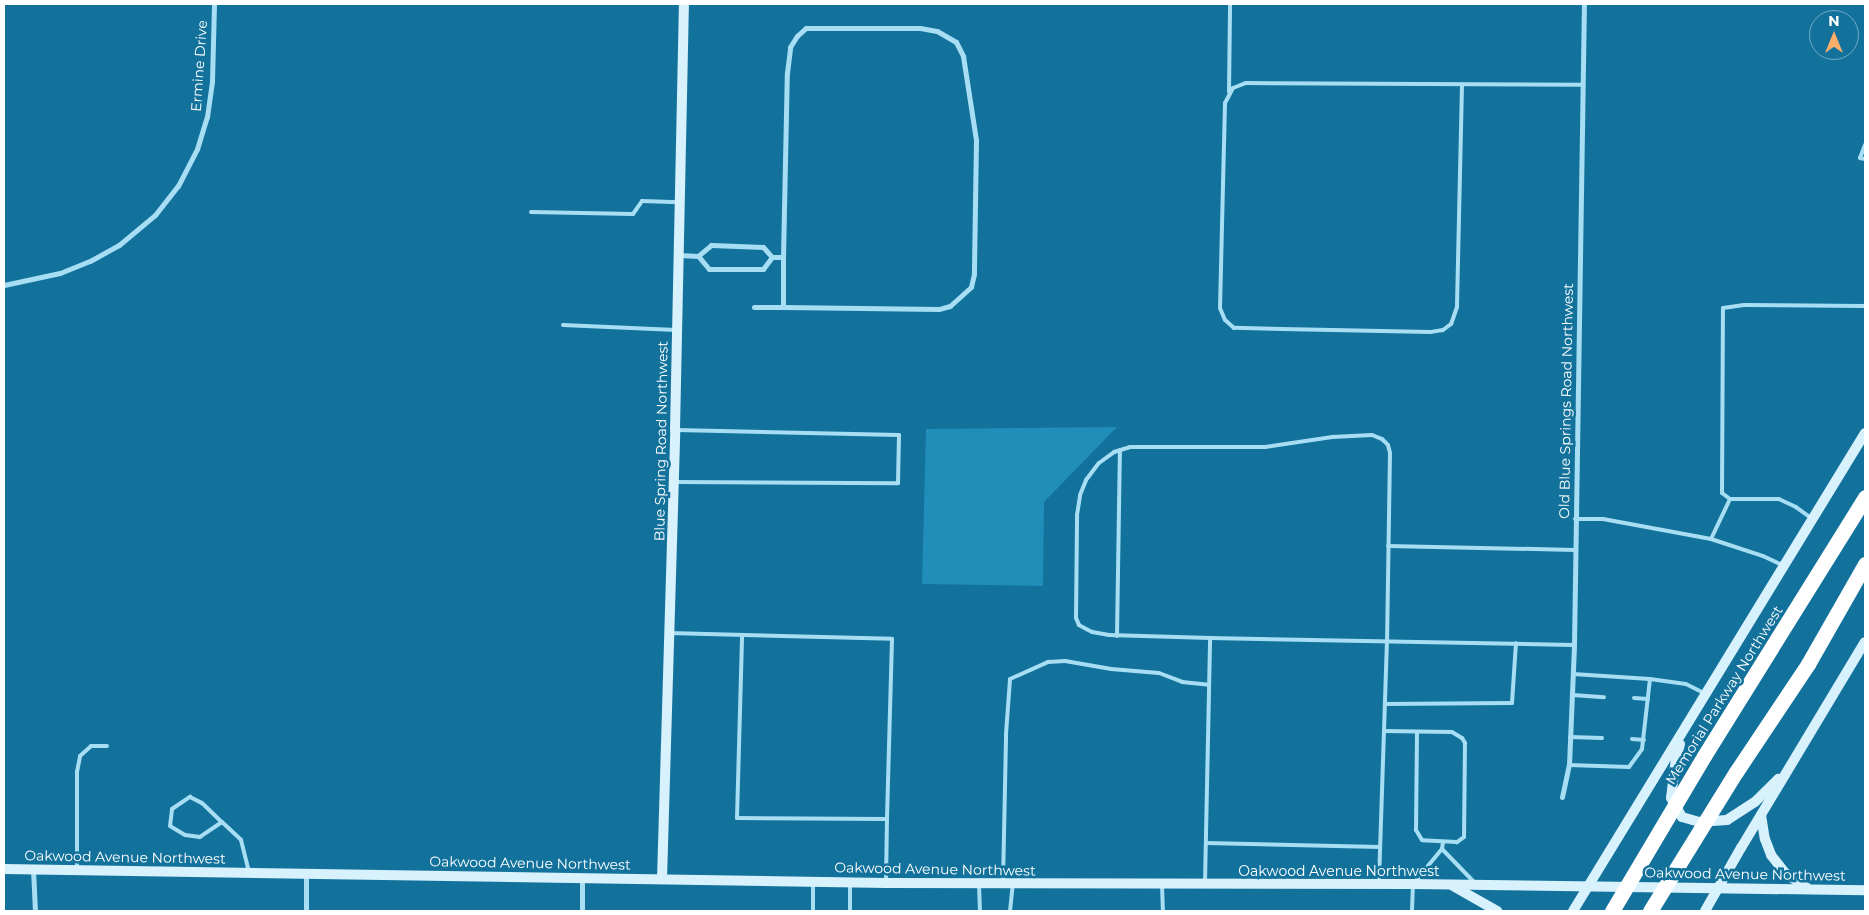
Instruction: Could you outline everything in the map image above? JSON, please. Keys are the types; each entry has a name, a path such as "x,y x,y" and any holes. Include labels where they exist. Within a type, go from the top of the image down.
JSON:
{"highway":[{"name":"Memorial Parkway Northwest","path":"1612,911 1704,756 1865,497"},
{"path":"1650,911 1736,772 1808,664 1865,564"}],"street":[{"name":"Ermine Drive","path":"4,285 60,273 90,261 119,244 155,215 178,186 197,149 208,117 212,81 214,4"},
{"name":"Blue Spring Road Northwest","path":"662,879 674,482 684,4"},
{"name":"Old Blue Springs Road Northwest","path":"1562,797 1568,765 1574,645 1584,4"},
{"path":"754,307 939,309 950,306 971,286 974,274 976,140 963,56 956,42 937,31 920,28 806,28 796,36 790,47 788,73 783,257 784,307"},
{"path":"679,256 698,256 711,245 763,247 772,257 783,257"},
{"path":"698,256 709,269 763,269 772,257"},
{"path":"1573,911 1865,433"},
{"path":"1705,911 1865,642"},
{"path":"1686,727 1676,758 1671,798 1682,817 1699,822 1728,820 1755,802 1789,769"},
{"path":"1761,815 1765,839 1771,855 1785,873 1808,889"},
{"name":"Oakwood Avenue Northwest","path":"4,869 886,883 1413,884 1865,890"},
{"path":"33,870 35,911"},
{"path":"306,874 306,911"},
{"path":"582,878 582,911"},
{"path":"1452,885 1497,911"}],"lane":[{"path":"1229,94 1230,4"},
{"path":"1462,85 1457,307 1451,324 1443,330 1432,332 1234,328 1225,320 1220,308 1225,103 1233,88 1246,83 1583,85"},
{"path":"1865,145 1860,158 1865,159"},
{"path":"531,212 633,214 642,202 680,202"},
{"path":"1813,519 1796,507 1779,499 1730,499 1722,493 1723,308 1744,305 1865,306"},
{"path":"563,325 677,330"},
{"path":"674,482 898,483 899,435 675,430"},
{"path":"1379,885 1387,640 1390,453 1388,444 1382,439 1362,436 1285,443 1265,447 1130,447 1114,452 1099,463 1086,480 1080,495 1077,515 1076,618 1079,625 1092,632 1117,636 1387,640 1574,645"},
{"path":"1117,636 1120,450"},
{"path":"1711,539 1730,499"},
{"path":"1575,519 1602,519 1711,539 1763,556 1784,567"},
{"path":"1388,546 1575,550"},
{"path":"669,632 892,639 886,883"},
{"path":"742,635 737,818 887,819"},
{"path":"1205,885 1210,638"},
{"path":"1385,704 1512,703 1516,643"},
{"path":"1010,911 1006,734 1010,679 1048,662 1065,661 1112,669 1159,673 1182,682 1209,685"},
{"path":"1573,674 1650,679 1686,684 1706,694"},
{"path":"1568,765 1629,767 1642,749 1650,679"},
{"path":"1572,695 1604,697"},
{"path":"1634,698 1648,699"},
{"path":"1384,731 1452,732 1458,734 1465,744 1464,837 1457,842 1422,840 1416,830 1417,732"},
{"path":"1570,736 1602,738"},
{"path":"1632,739 1644,740"},
{"path":"78,870 77,772 80,756 91,746 107,746"},
{"path":"222,822 200,837 185,835 170,826 172,809 190,797 202,803 241,840 249,873"},
{"path":"1412,911 1413,884 1442,849 1442,842"},
{"path":"1206,843 1380,847"},
{"path":"1442,849 1477,886"},
{"path":"813,882 813,911"},
{"path":"850,882 850,911"},
{"path":"980,884 980,911"},
{"path":"1162,885 1163,911"}],"shaded area":[{"path":"1117,427 1044,502 1043,586 922,584 926,429"}]}
